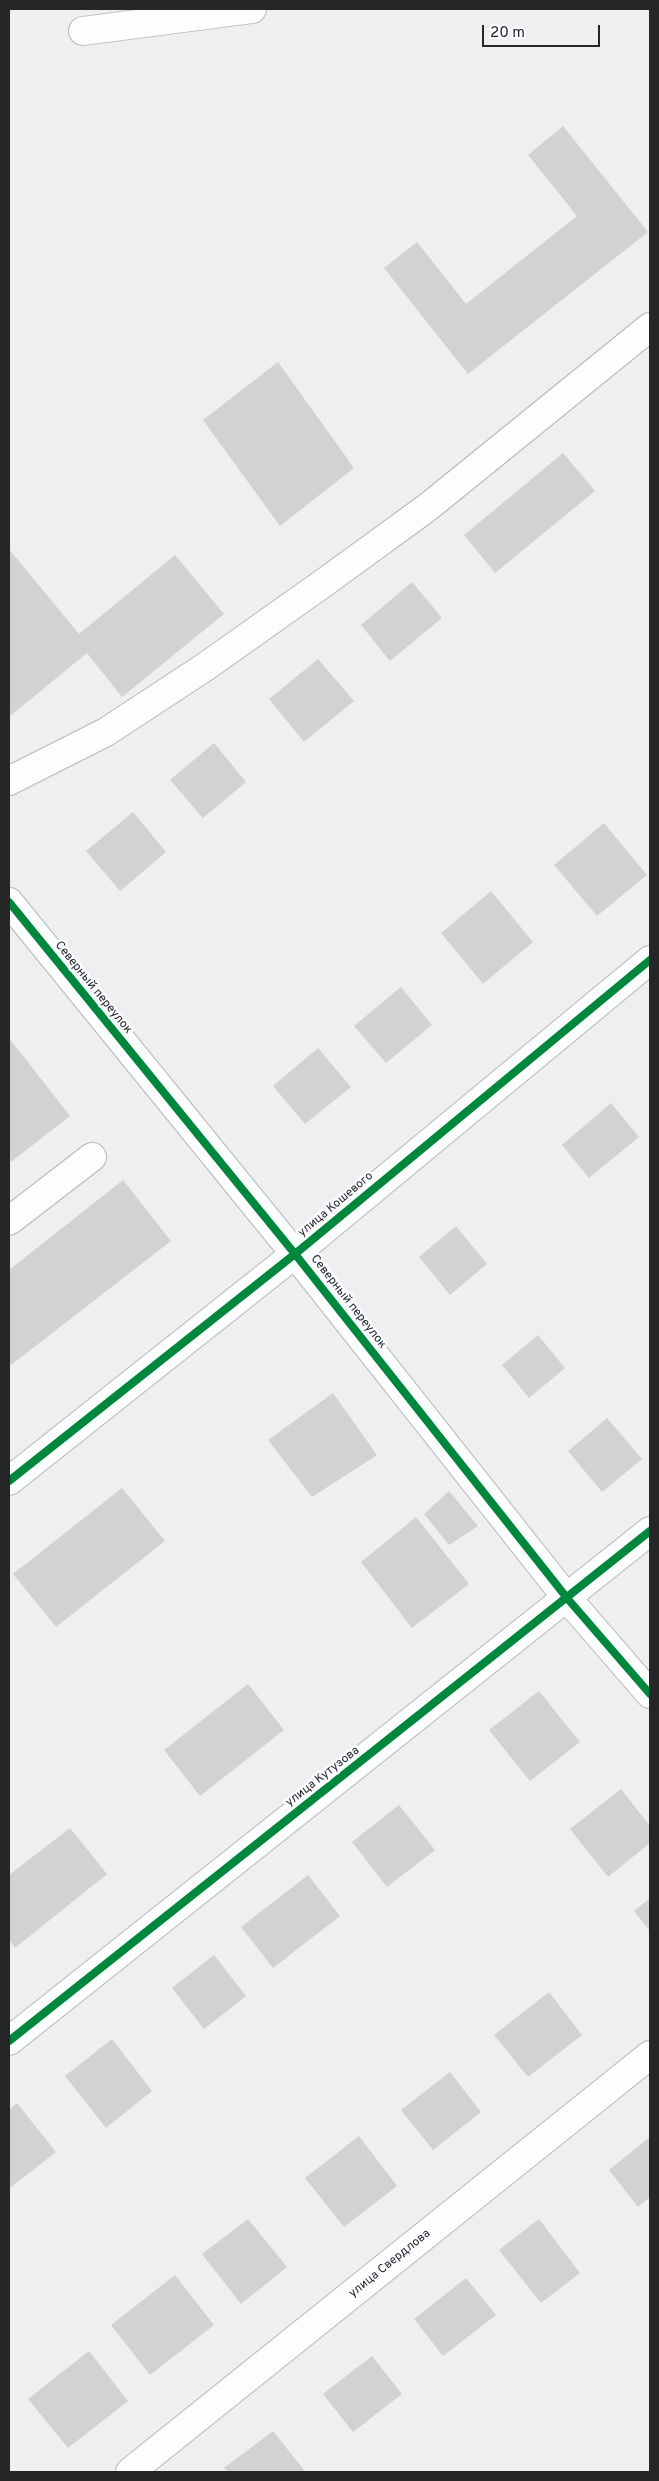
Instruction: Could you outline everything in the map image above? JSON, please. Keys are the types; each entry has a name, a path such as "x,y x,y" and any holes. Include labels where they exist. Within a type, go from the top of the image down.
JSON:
{"street":[{"path":"83,31 252,9"},
{"path":"9,781 106,732 325,582 428,507 650,327"},
{"name":"Северный переулок","path":"9,902 295,1254 567,1598 650,1694"},
{"name":"улица Кошевого","path":"9,1481 295,1254 650,960"},
{"path":"9,1221 92,1158"},
{"name":"улица Кутузова","path":"9,2040 650,1531"},
{"name":"улица Свердлова","path":"130,2472 650,2055"}],"building":[{"path":"563,126 648,232 468,374 384,268 417,242 466,304 577,216 528,155"},
{"path":"278,362 354,468 280,526 203,420"},
{"path":"563,453 595,491 495,573 464,535"},
{"path":"9,549 79,634 175,555 224,614 122,697 87,653 9,717"},
{"path":"412,582 442,618 390,661 361,625"},
{"path":"318,659 354,701 304,742 269,699"},
{"path":"214,743 246,782 203,818 170,780"},
{"path":"133,812 166,852 120,891 86,851"},
{"path":"604,823 647,875 597,916 554,865"},
{"path":"491,891 533,942 483,984 441,933"},
{"path":"401,987 432,1025 386,1063 354,1026"},
{"path":"9,1038 70,1116 11,1162 9,1159"},
{"path":"318,1048 351,1087 305,1124 273,1086"},
{"path":"611,1103 639,1137 589,1178 562,1145"},
{"path":"123,1180 171,1241 11,1365 9,1362 9,1270"},
{"path":"456,1226 487,1264 450,1295 419,1257"},
{"path":"538,1335 565,1368 529,1398 502,1365"},
{"path":"333,1393 377,1455 312,1497 268,1440"},
{"path":"607,1418 642,1459 602,1492 568,1451"},
{"path":"122,1488 165,1541 56,1627 13,1574"},
{"path":"449,1491 478,1526 449,1545 424,1514"},
{"path":"416,1517 469,1584 412,1628 361,1562"},
{"path":"248,1684 284,1730 200,1796 164,1750"},
{"path":"539,1691 580,1742 530,1781 489,1730"},
{"path":"621,1789 650,1826 650,1843 608,1877 570,1829"},
{"path":"399,1805 435,1850 387,1887 352,1842"},
{"path":"70,1828 107,1874 15,1948 9,1940 9,1875"},
{"path":"308,1875 340,1916 273,1968 241,1927"},
{"path":"650,1898 650,1931 634,1911"},
{"path":"214,1955 246,1996 204,2029 172,1988"},
{"path":"549,1992 582,2035 528,2077 494,2035"},
{"path":"112,2039 152,2091 106,2128 65,2076"},
{"path":"450,2072 481,2112 433,2150 401,2110"},
{"path":"17,2103 56,2152 10,2188 9,2110"},
{"path":"359,2136 397,2186 344,2227 305,2178"},
{"path":"650,2137 650,2197 638,2207 609,2170"},
{"path":"248,2219 287,2267 241,2304 202,2254"},
{"path":"539,2219 580,2273 541,2303 499,2250"},
{"path":"175,2275 214,2325 150,2375 111,2325"},
{"path":"466,2278 496,2315 443,2356 414,2319"},
{"path":"89,2351 128,2401 68,2448 28,2399"},
{"path":"372,2356 402,2394 353,2432 323,2394"},
{"path":"273,2431 304,2470 301,2472 228,2472 224,2468"}],"cycle path":[{"path":"9,902 295,1254 567,1598 650,1694"},
{"path":"9,1481 295,1254 650,960"},
{"path":"9,2041 650,1531"}]}
